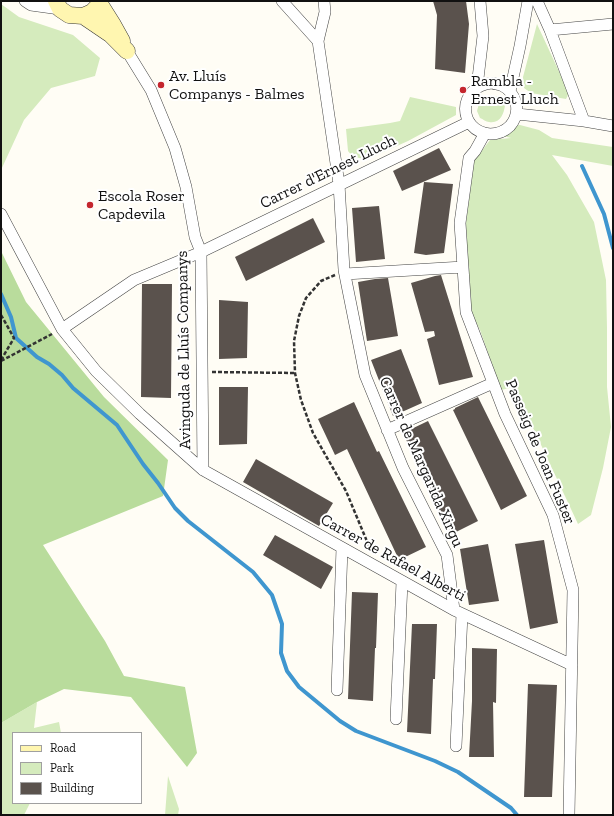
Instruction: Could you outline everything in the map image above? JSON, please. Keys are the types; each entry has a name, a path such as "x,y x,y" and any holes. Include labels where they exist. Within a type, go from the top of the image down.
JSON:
{"street":[{"path":"25,1 31,5 58,5 69,15 83,16 92,12 100,2 127,51"},
{"path":"282,1 318,41"},
{"path":"318,41 325,12 324,1"},
{"path":"477,87 483,36 480,1"},
{"path":"510,91 528,1"},
{"path":"537,1 550,30 584,121"},
{"path":"83,16 111,35 127,51"},
{"path":"550,30 613,24"},
{"name":"Carrer de Margarida Xirgu","path":"318,41 339,184 344,272 365,375 403,468 447,554 458,612 456,746"},
{"name":"Avinguda de Lluís Companys","path":"127,51 151,90 175,148 186,187 195,237 201,252 203,470"},
{"path":"492,83 500,85 510,91 517,106 517,114 510,126 503,131 494,134 485,133 475,128 469,122 466,112 466,102 470,94 477,87 492,83"},
{"path":"517,114 584,121 613,126"},
{"name":"Carrer d'Ernest Lluch","path":"62,328 134,280 201,252 469,122"},
{"name":"Passeig de Joan Fuster","path":"485,133 475,151 469,158 460,223 466,312 506,414 553,515 574,590 569,815"},
{"name":"Carrer de Rafael Alberti","path":"1,214 62,328 96,371 140,414 203,470 458,612 572,665"},
{"path":"344,272 463,267"},
{"path":"387,430 493,382"},
{"path":"337,690 342,548"},
{"path":"396,719 402,582"}],"path":[{"path":"344,272 321,281 306,298 299,316 294,341 295,373 301,400 313,433 346,491 378,568"},
{"path":"1,315 14,338 1,361"},
{"path":"1,361 62,328"},
{"path":"202,371 295,373"}],"green space":[{"path":"1,4 19,17 73,35 100,58 95,76 51,88 24,120 1,170"},
{"path":"537,24 569,93 566,99 531,93 524,88 523,77"},
{"path":"490,95 500,97 505,105 504,112 499,120 487,122 480,118 477,111 480,100"},
{"path":"410,97 456,107 456,115 408,141 370,158 363,159 352,156 348,151 346,129 400,121"},
{"path":"520,125 539,130 552,138 613,147 613,166 552,155 567,175 594,222 606,280 607,387 611,427 603,468 591,515 578,524 514,387 501,390 480,330 470,311 466,223 474,161 490,140 511,138 494,134 510,126"},
{"path":"1,251 26,302 104,397 168,460 163,496 43,545 105,641 124,676 185,687 197,753 187,767 131,697 64,689 37,702 1,723"},
{"path":"37,702 34,728 59,722 61,732 12,732 12,804 30,804 24,815 1,815 1,723"},
{"path":"168,776 179,809 178,815 165,815"}],"building":[{"path":"433,1 466,1 469,24 465,73 435,69 437,15"},
{"path":"439,148 451,170 402,191 393,171"},
{"path":"424,182 453,184 444,253 426,255 414,253"},
{"path":"379,206 385,259 356,262 352,208"},
{"path":"313,218 325,242 246,281 235,257"},
{"path":"441,275 473,377 439,385 427,339 435,336 434,331 425,332 411,283"},
{"path":"388,278 398,336 367,341 358,282"},
{"path":"142,284 172,284 171,398 141,397"},
{"path":"219,300 248,302 247,358 219,359"},
{"path":"401,349 422,403 393,416 371,360"},
{"path":"219,387 248,387 247,444 219,445"},
{"path":"478,397 527,496 501,510 453,410"},
{"path":"354,402 377,452 379,451 426,547 399,560 347,449 335,455 318,419"},
{"path":"428,421 478,521 450,535 403,433"},
{"path":"256,459 333,503 319,526 243,482"},
{"path":"275,535 333,567 321,589 263,555"},
{"path":"544,540 558,623 530,629 515,544"},
{"path":"488,544 499,601 469,605 460,549"},
{"path":"352,592 378,593 373,701 348,699"},
{"path":"412,624 437,624 431,734 407,732"},
{"path":"472,648 497,649 496,703 493,702 494,757 469,757 472,701"},
{"path":"528,684 557,685 552,797 524,797"}],"waterway":[{"path":"582,166 604,214 613,248"},
{"path":"1,294 11,317 16,338 37,357 49,364 62,375 73,388 117,425 175,508 188,521 253,572 272,595 282,624 281,653 287,671 299,687 340,721 356,731 435,761 458,772 511,808 517,815"}],"place":[{"name":"Av. Lluís Companys - Balmes","path":"161,85"},
{"name":"Rambla - Ernest Lluch","path":"463,90"},
{"name":"Escola Roser Capdevila","path":"90,205"}]}
